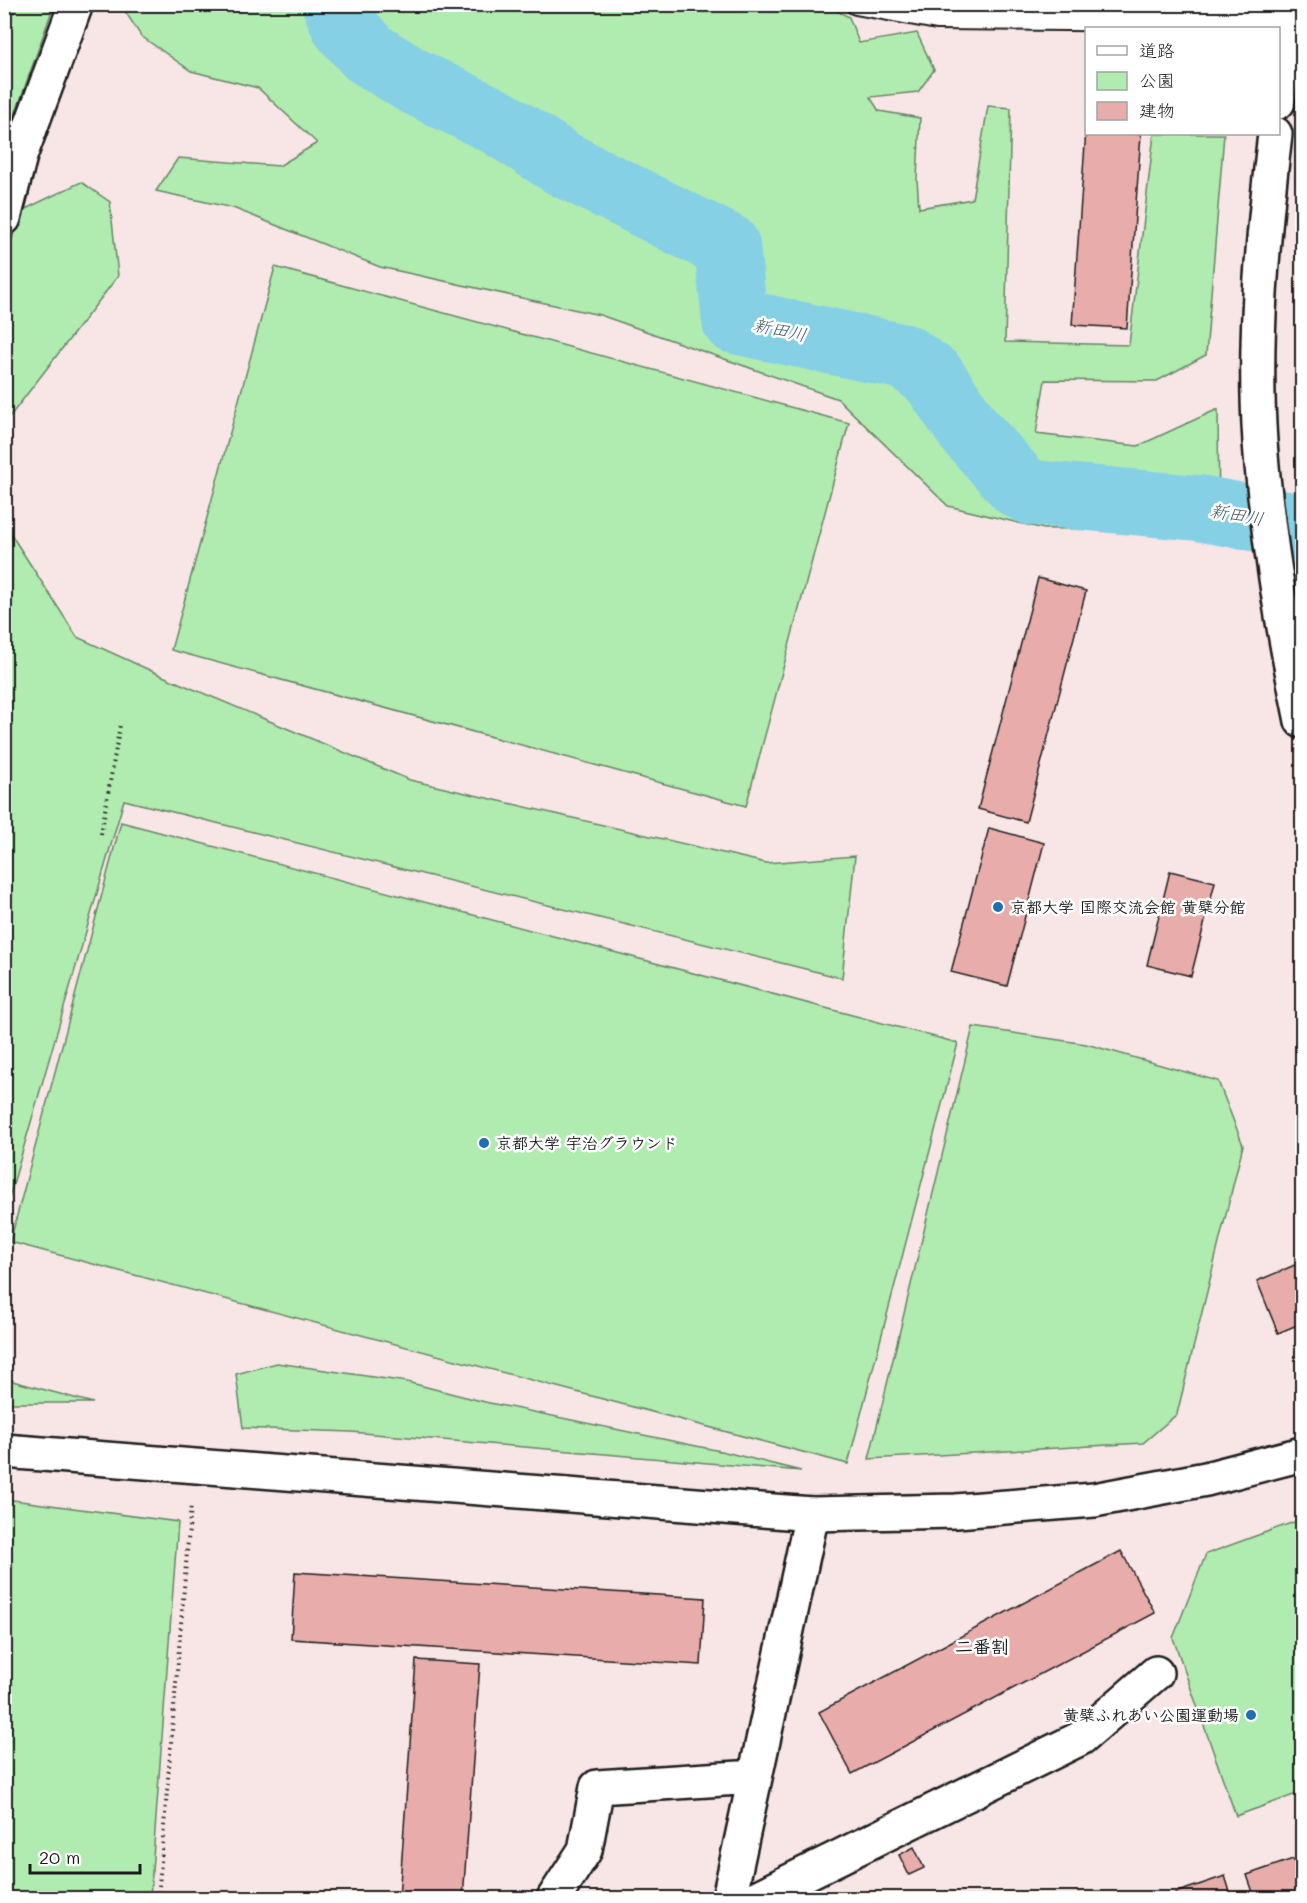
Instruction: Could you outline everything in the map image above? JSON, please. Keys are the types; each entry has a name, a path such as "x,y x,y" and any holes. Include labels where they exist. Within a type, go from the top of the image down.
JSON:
{"street":[{"path":"4,218 10,178 76,4"},
{"path":"1170,16 1289,13 1280,86"},
{"path":"1275,135 1264,221 1258,332 1260,440 1268,523 1302,721"},
{"path":"4,1451 812,1514 956,1511 1094,1500 1206,1479 1302,1454"},
{"path":"729,1899 812,1514"},
{"path":"756,1899 1081,1738 1156,1673"},
{"path":"554,1899 585,1850 597,1787 755,1777"}],"lane":[{"path":"856,4 937,19 1170,16"}],"path":[{"path":"4,35 16,4"},
{"path":"101,834 120,725"},
{"path":"158,1899 191,1505"}],"green space":[{"path":"4,5 54,5 5,143"},
{"path":"121,5 825,5 849,17 859,43 917,33 934,70 918,92 870,97 879,111 920,118 917,179 919,208 972,199 988,106 1011,108 1005,342 1129,345 1154,135 1224,135 1206,355 1157,381 1045,380 1036,434 1138,446 1218,409 1219,527 1044,529 948,506 838,399 600,315 380,267 233,208 156,191 178,158 279,166 317,143 258,88 191,71 141,36"},
{"path":"81,182 110,202 118,276 5,420 5,268 19,212"},
{"path":"275,267 849,423 746,806 171,650"},
{"path":"5,525 77,637 167,678 410,780 766,863 855,856 842,978 124,800 5,1212"},
{"name":"京都大学 宇治グラウンド","path":"121,822 958,1043 848,1464 10,1242"},
{"path":"973,1027 1086,1044 1218,1081 1243,1145 1177,1414 1143,1443 869,1459"},
{"path":"277,1363 407,1382 485,1402 725,1452 801,1471 351,1432 243,1428 236,1374"},
{"path":"5,1379 93,1403 5,1403"},
{"path":"5,1499 178,1522 150,1898 5,1898"},
{"name":"黄檗ふれあい公園運動場","path":"1302,1519 1302,1792 1236,1816 1173,1638 1206,1554"}],"building":[{"path":"1086,135 1141,135 1127,328 1072,325"},
{"path":"1038,578 1086,591 1026,822 978,809"},
{"name":"京都大学 国際交流会館 黄檗分館","path":"989,828 1044,843 1007,986 951,972"},
{"path":"1170,871 1215,882 1191,976 1147,965"},
{"path":"1302,1262 1302,1323 1278,1333 1257,1281"},
{"path":"1121,1551 1155,1613 852,1774 819,1712"},
{"path":"295,1572 705,1598 701,1665 291,1639"},
{"path":"416,1660 480,1664 463,1898 399,1898"},
{"path":"914,1847 924,1868 909,1875 899,1855"},
{"path":"1293,1859 1302,1887 1302,1898 1255,1898 1247,1875"},
{"path":"1225,1876 1232,1898 1177,1898 1175,1893"}],"waterway":[{"name":"新田川","path":"335,4 344,26 368,53 413,81 499,123 563,164 727,246 735,321 905,357 933,377 969,430 1019,486 1033,493 1198,508 1302,527"}],"place":[{"name":"京都大学 国際交流会館 黄檗分館","path":"998,907"},
{"name":"京都大学 宇治グラウンド","path":"484,1143"},
{"name":"黄檗ふれあい公園運動場","path":"1251,1715"}],"district":[{"name":"二番割","path":"982,1647"}]}
